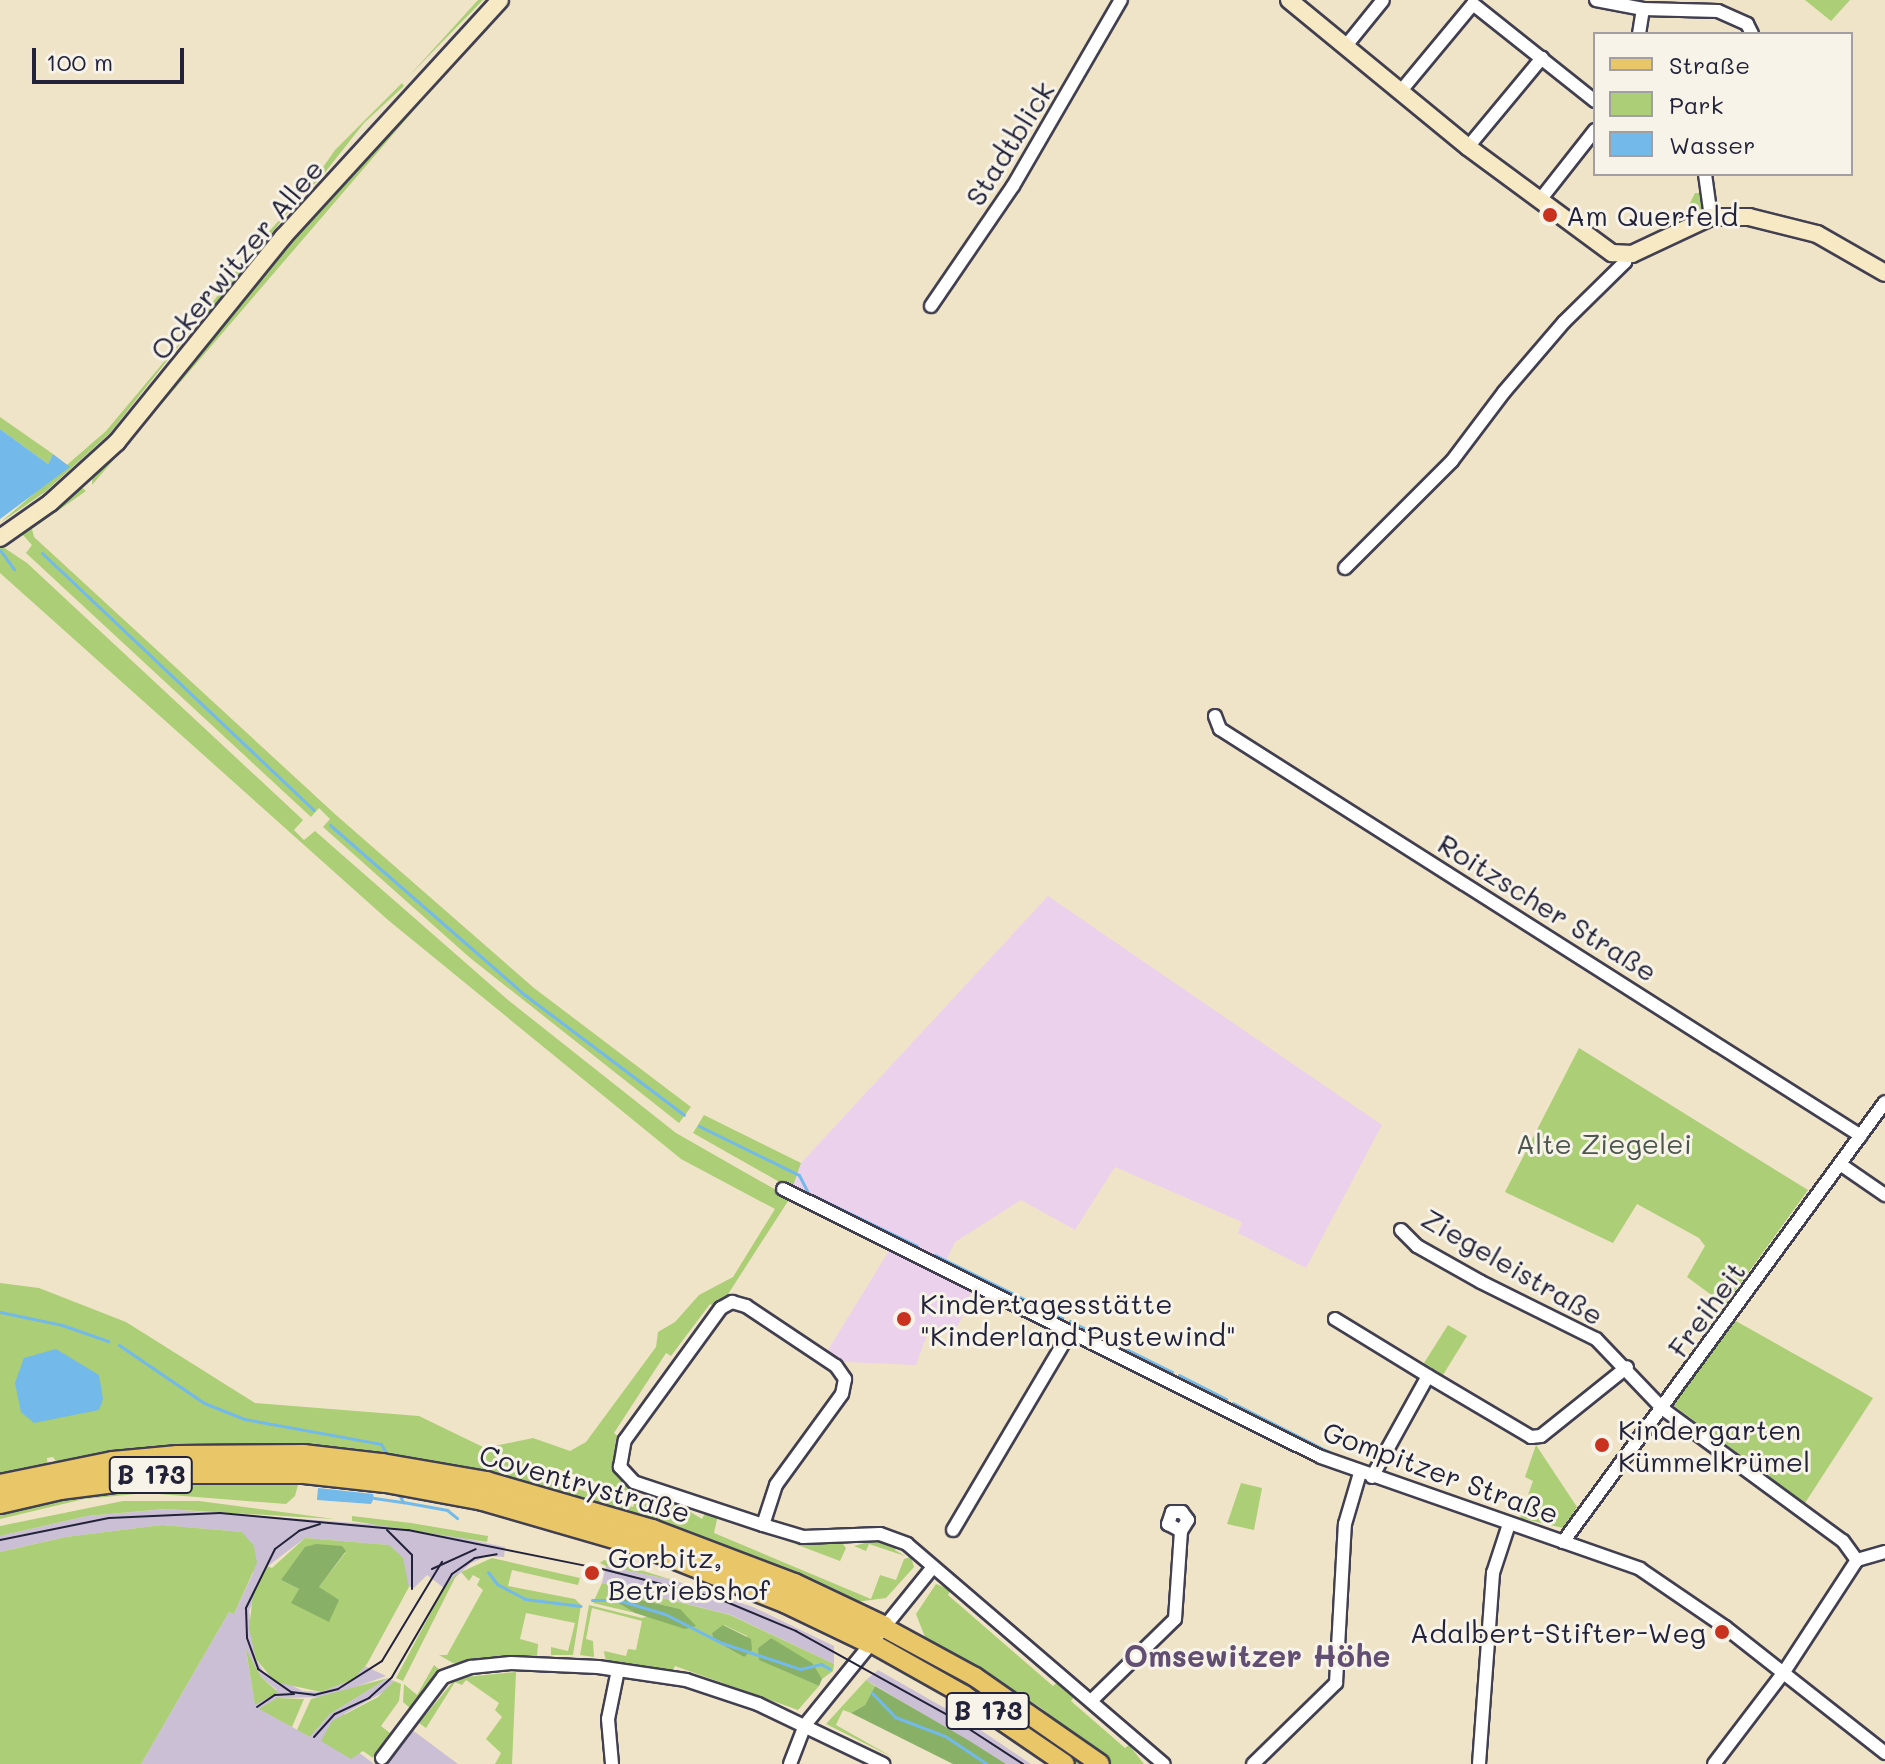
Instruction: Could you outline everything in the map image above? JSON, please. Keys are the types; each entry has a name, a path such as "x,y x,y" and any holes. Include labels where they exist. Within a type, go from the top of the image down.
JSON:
{"highway":[{"name":"Coventrystraße","path":"0,1486 113,1463 178,1457 303,1456 382,1465 486,1483 652,1531 794,1585 877,1635"},
{"name":"Coventrystraße","path":"0,1502 72,1486 187,1472 304,1472 386,1481 538,1513 648,1547 877,1635"}],"main road":[{"name":"Coventrystraße","path":"877,1635 1065,1764"},
{"name":"Coventrystraße","path":"877,1635 975,1677 1100,1764"}],"street":[{"name":"Ockerwitzer Allee","path":"0,538 50,503 117,442 265,257 500,0"},
{"name":"Stadtblick","path":"931,306 1013,186 1121,0"},
{"path":"1289,0 1468,147 1603,248 1625,256"},
{"path":"1345,47 1383,0"},
{"path":"1596,0 1643,9 1718,11 1747,24 1751,32"},
{"path":"1400,92 1473,4 1593,99"},
{"path":"1639,32 1643,9"},
{"path":"1468,147 1542,58"},
{"path":"1540,200 1593,133"},
{"path":"1705,176 1711,217"},
{"path":"1345,568 1452,461 1504,392 1625,256 1711,217 1789,223 1846,247 1885,273"},
{"name":"Roitzscher Straße","path":"1215,716 1220,729 1861,1136"},
{"name":"Freiheit","path":"1563,1542 1885,1102"},
{"path":"1840,1164 1885,1195"},
{"name":"Gompitzer Straße","path":"783,1189 1366,1475 1640,1569 1784,1672 1885,1752"},
{"name":"Ziegeleistraße","path":"1401,1230 1430,1253 1596,1339 1627,1367 1663,1409 1843,1541 1857,1560"},
{"path":"763,1525 776,1485 842,1394 845,1379 836,1366 746,1306 732,1302 721,1308 625,1440 620,1467 634,1482 763,1525 822,1539 894,1537 1164,1764"},
{"path":"1335,1319 1531,1437 1541,1436 1627,1367"},
{"path":"953,1530 1070,1332"},
{"path":"1253,1764 1336,1683 1345,1524 1366,1475 1428,1376"},
{"path":"1479,1764 1493,1573 1509,1524"},
{"path":"1091,1701 1174,1622 1181,1531"},
{"path":"1714,1764 1784,1672 1857,1560 1885,1552"},
{"path":"790,1764 805,1725 933,1567"},
{"path":"382,1758 453,1671 511,1663 618,1670 686,1680 805,1725 883,1764"},
{"path":"612,1764 609,1709 618,1670"},
{"path":"1875,1764 1885,1752"}],"shaded area":[{"path":"1048,896 1382,1125 1306,1268 1238,1233 1242,1222 1115,1167 1075,1230 1021,1200 955,1242 945,1263 792,1189 801,1163"},
{"name":"Kindertagesstätte \"Kinderland Pustewind\"","path":"890,1249 973,1289 965,1304 968,1307 954,1332 927,1335 916,1365 845,1362 828,1350"},
{"path":"166,1509 410,1527 505,1547 504,1557 487,1556 471,1563 444,1588 427,1575 414,1588 405,1585 389,1545 305,1538 268,1566 249,1611 256,1659 264,1672 303,1691 321,1692 354,1679 365,1666 386,1676 328,1697 277,1698 260,1709 310,1737 330,1714 388,1678 394,1681 384,1692 344,1714 357,1751 374,1764 141,1764 229,1612 234,1614 253,1573 242,1532 162,1525 66,1537 0,1552 0,1536 87,1516","holes":["246,1650 261,1677 277,1690 255,1704"]},
{"path":"606,1566 673,1580 753,1607 834,1646 834,1664 731,1615 602,1583"},
{"path":"878,1670 964,1719 1031,1764 1006,1764 866,1680"},
{"path":"411,1729 458,1764 385,1764"}],"green space":[{"path":"478,0 483,0 408,77"},
{"path":"1805,0 1850,0 1831,21"},
{"path":"402,83 404,86 364,123 319,180 307,190 335,150"},
{"path":"419,95 426,96 92,485 93,474 263,268"},
{"path":"1695,193 1702,193 1705,207 1683,217"},
{"path":"301,196 207,315 204,314 247,256"},
{"path":"199,320 110,433 45,492 0,523 106,431"},
{"path":"0,417 53,454 48,464 0,429"},
{"path":"80,486 86,491 32,529 34,537 336,815 534,988 691,1107 679,1123 469,957 323,827 330,819 319,808 311,817 26,553 32,545 22,534 15,537"},
{"path":"0,545 27,563 303,820 294,830 304,840 315,831 508,1000 676,1133 790,1198 723,1302 716,1308 710,1304 671,1356 666,1353 614,1433 620,1438 614,1454 616,1471 634,1487 632,1494 552,1467 548,1479 633,1507 635,1501 661,1507 671,1500 702,1519 706,1511 718,1515 714,1533 871,1599 880,1575 896,1580 904,1559 911,1557 914,1567 886,1598 848,1603 354,1451 58,1464 53,1457 47,1458 48,1467 0,1480 0,1283 39,1288 126,1322 255,1403 419,1416 485,1448 533,1438 570,1451 586,1442 656,1347 658,1332 675,1322 699,1295 733,1277 775,1209 681,1159 388,920 0,573"},
{"name":"Alte Ziegelei","path":"1579,1048 1808,1190 1725,1305 1687,1277 1705,1246 1699,1238 1637,1204 1613,1243 1505,1192"},
{"path":"704,1115 801,1163 792,1189 693,1133"},
{"path":"1734,1320 1873,1398 1805,1503 1673,1405"},
{"path":"1448,1325 1467,1336 1443,1375 1424,1363"},
{"path":"1536,1445 1577,1507 1563,1528 1520,1518 1533,1481 1525,1477"},
{"path":"299,1481 295,1496 286,1504 146,1493 84,1499 0,1519 0,1509 127,1483"},
{"path":"1241,1483 1262,1488 1254,1530 1227,1524"},
{"path":"123,1501 199,1501 334,1519 165,1509 87,1516 0,1536 0,1526"},
{"path":"352,1516 488,1536 487,1542 352,1521"},
{"path":"729,1519 803,1541 842,1543 846,1548 840,1561"},
{"path":"162,1525 242,1532 254,1546 257,1563 234,1614 229,1612 141,1764 0,1764 0,1552 66,1537"},
{"path":"305,1538 389,1545 403,1558 409,1587 367,1664 354,1679 321,1692 275,1682 256,1659 249,1628 253,1595 267,1566 272,1568","holes":["346,1552 319,1587 292,1603 299,1589 281,1580"]},
{"path":"879,1539 898,1544 895,1550 905,1556 869,1544 866,1551 854,1546"},
{"path":"316,1544 342,1546 346,1551 319,1587 339,1600 329,1622 291,1603 299,1589 281,1580 305,1547"},
{"path":"492,1558 580,1578 578,1585 512,1570 508,1586 575,1599 581,1605 573,1655 551,1655 551,1647 568,1651 575,1623 526,1613 520,1639 538,1644 537,1657 453,1663 439,1655 447,1655 483,1590 477,1585 480,1579 473,1575 469,1581 461,1572"},
{"path":"604,1560 673,1580 606,1566 600,1563"},
{"path":"458,1572 403,1681 396,1678 444,1588"},
{"path":"602,1583 730,1615 834,1664 833,1671 822,1679 771,1638 758,1648 776,1667 819,1686 798,1710 675,1666 672,1672 606,1662 604,1651 626,1656 628,1649 636,1650 642,1621 592,1608 586,1639 593,1641 594,1657 580,1655 589,1605 642,1618 680,1609 621,1595 618,1603 635,1613 593,1603","holes":["724,1625 747,1636 744,1657 713,1640 712,1633"]},
{"path":"936,1584 951,1590 948,1595 1053,1686 1059,1680 1076,1694 1071,1701 1125,1748 1129,1745 1144,1764 1109,1764 1040,1707 925,1637 916,1614"},
{"path":"621,1595 680,1609 696,1626 685,1629 635,1613 618,1603"},
{"path":"723,1625 751,1639 752,1650 744,1657 713,1640 712,1633"},
{"path":"771,1638 812,1663 822,1679 819,1686 759,1660 758,1648"},
{"path":"246,1649 261,1677 278,1692 255,1705"},
{"path":"913,1654 1088,1764 1075,1764 911,1658"},
{"path":"434,1665 440,1670 410,1708 403,1702 404,1684 417,1695"},
{"path":"516,1672 512,1764 495,1764 501,1753 486,1739 502,1717 495,1710 499,1703 466,1680 462,1685 455,1682 426,1728 419,1723 456,1678"},
{"path":"388,1678 330,1714 310,1737 297,1730 311,1699"},
{"path":"866,1680 875,1686 865,1705 851,1713 843,1710 836,1725 894,1758 826,1724"},
{"path":"394,1681 401,1684 399,1701 381,1726 390,1733 373,1758 363,1751 351,1759 321,1741 332,1721 378,1697"},
{"path":"875,1686 1006,1764 953,1764 851,1713 865,1705"},
{"path":"277,1698 304,1699 292,1727 259,1709"}],"water":[{"path":"0,429 48,464 53,454 70,467 0,519"},
{"path":"56,1349 99,1375 103,1399 99,1410 34,1423 21,1412 15,1383 24,1358"},
{"path":"318,1488 373,1494 374,1498 371,1504 317,1500"}],"waterway":[{"path":"0,550 14,569"},
{"path":"42,553 314,810"},
{"path":"330,825 525,995 684,1115"},
{"path":"699,1126 799,1175 808,1193 917,1246"},
{"path":"935,1255 1062,1318"},
{"path":"0,1312 62,1325 108,1341"},
{"path":"1070,1321 1117,1345"},
{"path":"119,1345 204,1403 244,1419 381,1444 388,1457"},
{"path":"1124,1348 1172,1372"},
{"path":"1179,1375 1226,1399"},
{"path":"1233,1403 1335,1455"},
{"path":"397,1491 403,1502 447,1510 457,1518"},
{"path":"374,1498 402,1502"},
{"path":"488,1572 497,1584 525,1599 581,1606"},
{"path":"592,1600 618,1600 665,1614 722,1643 800,1669 821,1664 830,1669"},
{"path":"872,1693 895,1717 945,1736 987,1764"}],"tram line":[{"path":"0,1540 109,1518 220,1513 408,1530 602,1569 717,1598 796,1631 946,1714 1023,1764"},
{"path":"320,1524 299,1531 275,1549 246,1608 247,1638 258,1669 291,1692 314,1695 338,1689 382,1661 442,1562"},
{"path":"387,1530 412,1555 412,1589"},
{"path":"432,1569 476,1549"},
{"path":"314,1737 335,1714 369,1698 392,1677 452,1574 475,1558 497,1554"},
{"path":"257,1707 275,1695 294,1694"}],"place":[{"name":"Am Querfeld","path":"1550,215"},
{"name":"Kindertagesstätte \"Kinderland Pustewind\"","path":"904,1319"},
{"name":"Kindergarten Kümmelkrümel","path":"1602,1445"},
{"name":"Gorbitz, Betriebshof","path":"592,1573"},
{"name":"Adalbert-Stifter-Weg","path":"1722,1632"}],"district":[{"name":"Omsewitzer Höhe","path":"1257,1655"}]}
